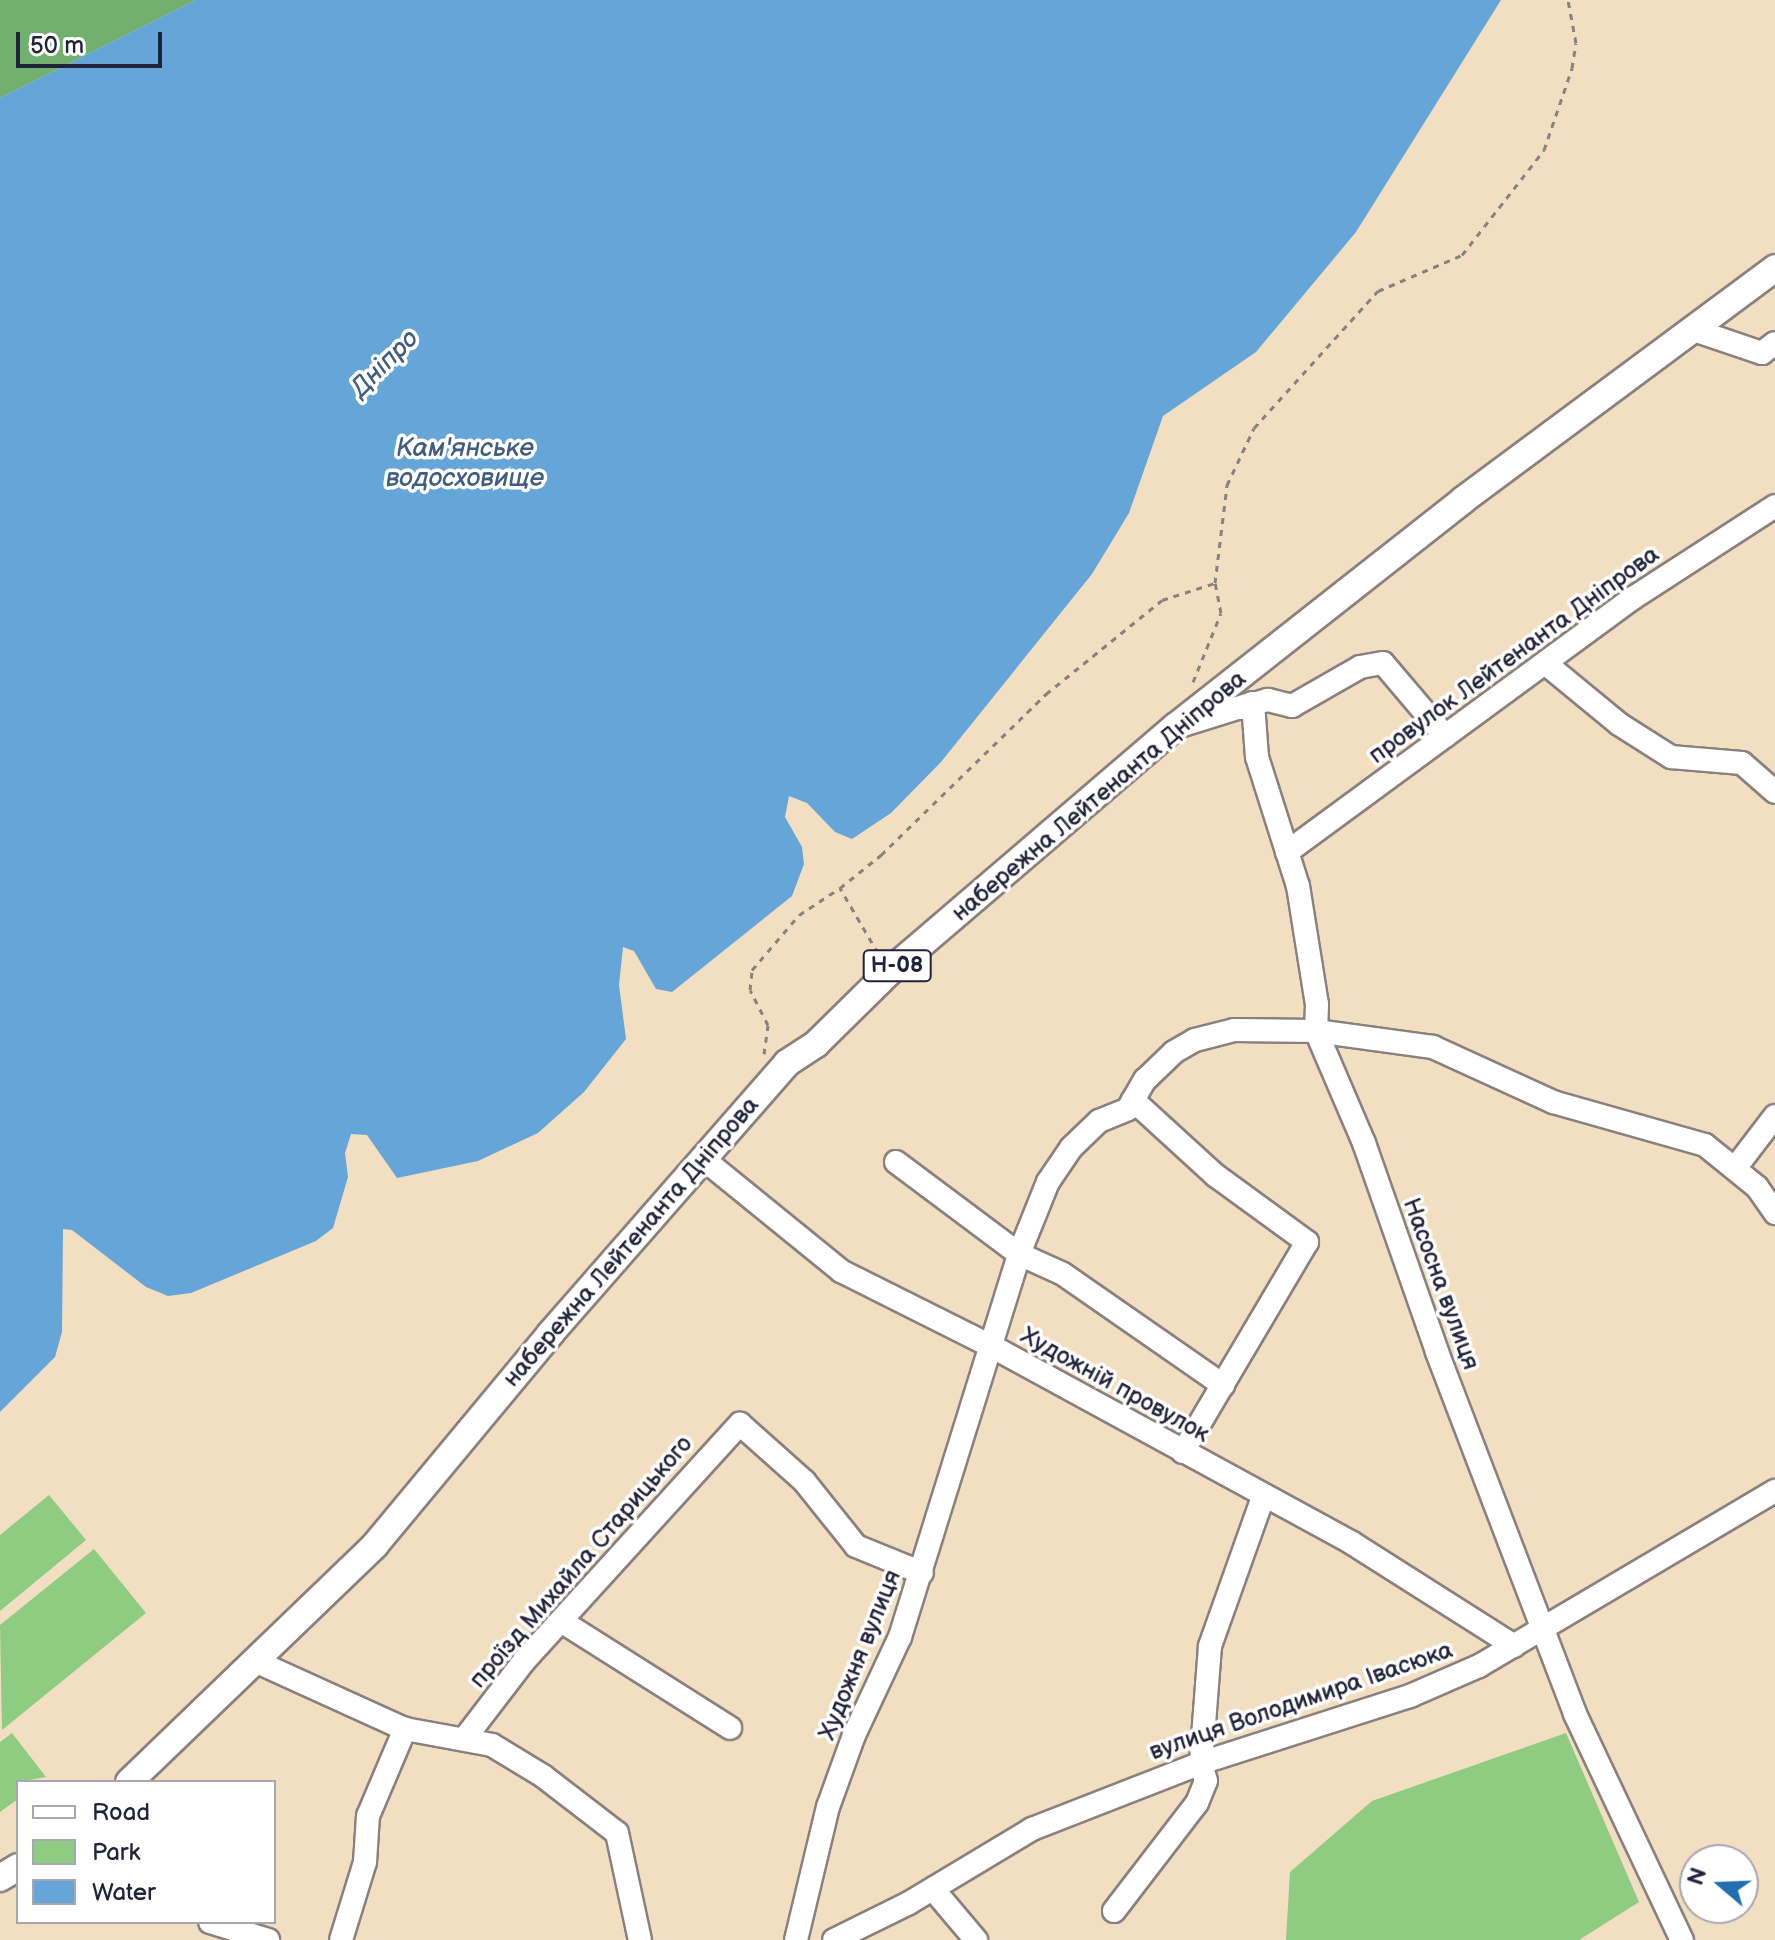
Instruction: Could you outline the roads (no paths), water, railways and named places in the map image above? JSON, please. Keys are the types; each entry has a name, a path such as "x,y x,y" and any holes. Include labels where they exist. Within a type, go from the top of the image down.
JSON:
{"main road":[{"name":"набережна Лейтенанта Дніпрова","path":"133,1780 375,1545 763,1088 889,972 1175,727 1691,329 1775,268"}],"street":[{"path":"1691,329 1762,353 1775,343"},
{"name":"провулок Лейтенанта Дніпрова","path":"1287,852 1545,663 1775,506"},
{"path":"1175,727 1268,700 1292,706 1360,667 1383,663 1445,736"},
{"path":"1545,663 1619,724 1671,757 1742,763 1775,792"},
{"name":"Насосна вулиця","path":"1175,727 1253,703 1257,757 1298,886 1317,1004 1316,1031 1364,1143 1437,1352 1545,1626 1575,1714 1682,1940"},
{"name":"Художня вулиця","path":"796,1940 828,1807 922,1573 1019,1254 1048,1182 1071,1148 1099,1121 1128,1109 1164,1061 1195,1040 1234,1030 1316,1031 1433,1047 1553,1102 1705,1145 1736,1167 1775,1213"},
{"path":"1133,1100 1215,1175 1307,1242 1183,1452"},
{"path":"1736,1167 1775,1116"},
{"name":"Художній провулок","path":"702,1158 841,1271 993,1347 1352,1543 1514,1646"},
{"path":"896,1162 1019,1254 1063,1274 1223,1385"},
{"name":"проїзд Михайла Старицького","path":"465,1738 561,1621 740,1424 804,1481 856,1546 922,1573"},
{"name":"вулиця Володимира Івасюка","path":"834,1940 933,1889 1032,1829 1201,1763 1410,1696 1514,1646 1775,1491"},
{"path":"1114,1911 1197,1803 1206,1781 1201,1763 1210,1646 1263,1497"},
{"path":"561,1621 730,1728"},
{"path":"255,1661 405,1729 465,1738 503,1750 617,1833 640,1940"},
{"path":"341,1940 365,1862 368,1816 405,1729"},
{"path":"933,1889 976,1940"},
{"path":"216,1924 268,1940"}],"water":[{"name":"Кам'янське водосховище","path":"196,0 1501,0 1356,232 1256,352 1163,416 1129,513 1092,574 941,762 891,813 852,839 835,832 807,803 789,796 785,817 802,847 804,864 792,896 672,992 656,989 634,951 623,947 619,985 626,1039 584,1092 538,1133 478,1161 397,1178 367,1135 351,1134 345,1153 348,1177 333,1228 316,1241 191,1293 168,1296 146,1287 72,1230 63,1229 62,1332 55,1357 0,1412 0,98"}],"water label":[{"name":"Дніпро","path":"385,364"}]}
